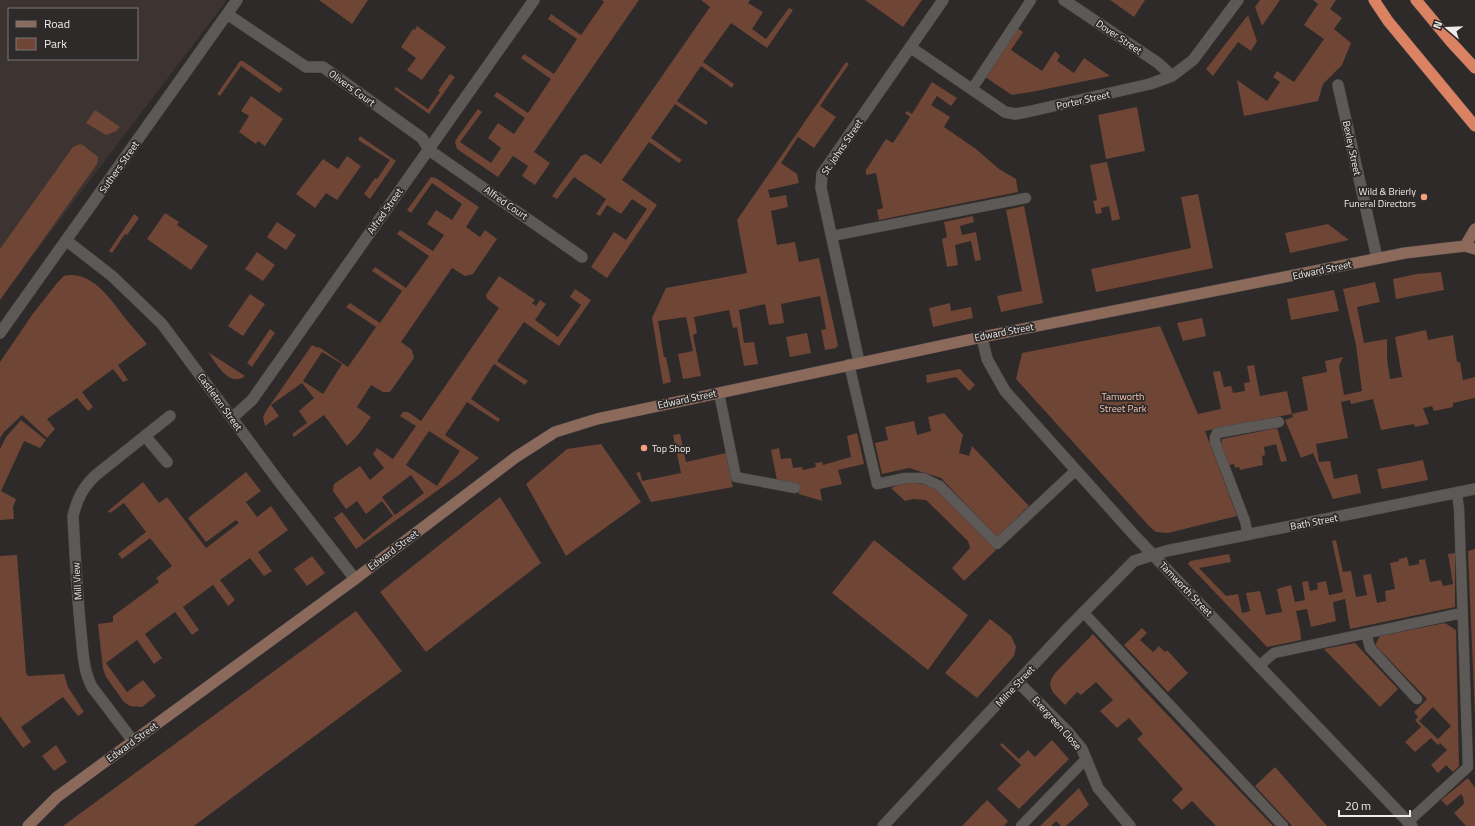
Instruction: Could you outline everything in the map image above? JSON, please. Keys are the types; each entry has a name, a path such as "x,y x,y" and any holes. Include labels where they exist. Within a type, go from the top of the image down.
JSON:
{"highway":[{"path":"1374,0 1388,21 1475,126"},
{"path":"1416,0 1475,68"}],"main road":[{"name":"Edward Street","path":"28,826 57,797 355,579 516,457 555,432 597,419 854,363 982,337 1376,258 1405,253 1470,247 1475,231"}],"street":[{"name":"Suthers Street","path":"0,333 67,241 237,0"},
{"name":"Alfred Street","path":"232,418 252,400 534,0"},
{"name":"St. Johns Street","path":"854,363 832,236 821,188 822,174 943,0"},
{"name":"Dover Street","path":"1064,0 1158,63 1172,76"},
{"name":"Porter Street","path":"910,47 1005,112 1015,114 1150,84 1172,76 1193,60 1238,0"},
{"name":"Olivers Court","path":"227,14 306,67 323,67 422,138 429,150"},
{"name":"Bexley Street","path":"1338,85 1376,258"},
{"name":"Alfred Court","path":"429,150 582,257"},
{"name":"Castleton Street","path":"67,241 112,276 162,324 280,483 355,579"},
{"name":"Tamworth Street","path":"982,337 987,359 1005,391 1153,555 1410,824"},
{"name":"Mill View","path":"133,741 92,687 87,677 84,665 79,615 73,516 76,503 86,484 170,416"},
{"path":"145,436 167,462"},
{"name":"Bath Street","path":"1153,555 1475,489"},
{"name":"Milne Street","path":"883,826 1083,612 1135,560 1153,555"},
{"name":"Evergreen Close","path":"1018,682 1068,732 1082,749 1085,760 1098,788 1130,826"}],"lane":[{"path":"972,89 1031,0"},
{"path":"832,236 1026,198"},
{"path":"854,363 877,484 905,478 923,478 940,486 997,544 1076,470"},
{"path":"719,393 736,477 795,488"},
{"path":"1248,535 1245,520 1214,442 1214,437 1217,433 1279,422"},
{"path":"1410,824 1468,767 1459,508 1457,493"},
{"path":"1083,612 1283,826"},
{"path":"1259,666 1274,653 1462,613"},
{"path":"1366,633 1370,648 1417,699"},
{"path":"1021,826 1085,760"}],"shaded area":[{"path":"0,0 227,0 40,246 14,281 0,271"}],"green space":[{"path":"319,0 368,0 352,24"},
{"path":"602,0 639,0 534,152 550,163 535,185 522,176 528,166 513,156 498,177 457,149 455,142 457,138 478,109 482,112 460,142 491,163 501,148 488,138 498,123 514,134 525,118 494,96 497,92 528,113 551,79 521,58 524,54 554,74 577,39 548,19 551,14 581,35 604,2"},
{"path":"701,0 750,0 748,3 763,12 752,29 766,39 789,8 793,10 767,48 731,23 703,62 734,84 732,88 701,66 677,101 708,122 706,125 675,104 651,138 682,160 679,163 649,142 622,180 657,205 607,278 591,267 614,232 626,240 647,209 632,199 621,214 607,205 600,216 596,214 606,199 574,177 557,199 552,196 581,156 586,154 601,164 710,7"},
{"path":"865,0 922,0 903,27"},
{"path":"1110,0 1145,0 1134,17"},
{"path":"1260,0 1280,0 1262,26 1255,7"},
{"path":"1313,0 1336,0 1330,9 1342,18 1334,29 1351,43 1342,65 1323,84 1318,101 1244,116 1237,80 1267,101 1280,82 1273,77 1277,71 1294,82 1324,39 1304,25 1318,4"},
{"path":"1248,15 1257,41 1251,51 1238,42 1213,76 1206,69"},
{"path":"417,26 446,47 422,80 407,70 416,58 401,47 413,29 415,30"},
{"path":"1017,28 1023,32 1011,50 1042,71 1055,51 1060,56 1057,61 1074,73 1084,58 1110,76 1012,95 985,77"},
{"path":"240,61 243,61 283,89 279,93 241,66 220,96 217,94"},
{"path":"846,62 849,64 820,106 836,117 814,148 798,137 781,163 797,174 799,183 768,190 770,198 786,195 788,207 771,211 777,245 795,242 799,262 819,258 838,345 836,348 825,350 821,330 826,329 820,296 781,304 784,323 769,325 765,304 739,310 744,343 754,342 758,364 744,366 737,327 733,328 729,310 694,317 697,333 693,335 701,376 683,379 678,354 693,351 686,317 658,321 664,357 666,357 671,382 663,384 652,318 666,288 747,273 737,220"},
{"path":"450,74 455,77 429,114 394,89 396,87 428,109"},
{"path":"932,82 957,98 951,106 937,96 931,105 950,117 944,127 976,149 999,169 1016,179 1018,192 879,220 877,210 883,208 876,173 866,175 866,170 886,139 893,143 910,117 905,113 907,111 912,114"},
{"path":"251,96 283,119 265,146 258,141 256,144 239,132 249,116 241,111"},
{"path":"1137,107 1145,151 1106,159 1098,115"},
{"path":"95,110 120,127 116,131 106,135 86,123"},
{"path":"360,136 396,161 370,199 364,194 375,178 377,179 390,160 358,140"},
{"path":"80,144 98,157 97,164 0,300 0,249 73,147"},
{"path":"347,156 361,166 337,200 326,193 315,208 296,194 323,159 338,169"},
{"path":"1107,162 1120,219 1112,221 1109,206 1101,208 1102,213 1096,214 1093,201 1097,200 1090,165"},
{"path":"431,177 436,178 479,207 466,227 480,237 485,230 497,239 473,274 465,276 452,268 401,342 412,350 414,358 390,392 383,392 371,385 357,407 371,417 358,435 347,446 324,415 294,437 292,434 307,423 299,411 314,398 302,383 271,405 279,416 265,426 263,417 266,411 312,345 318,348 319,347 348,367 376,327 346,307 350,303 380,323 402,291 372,271 375,267 406,288 429,256 397,234 400,230 433,251 444,235 427,224 436,210 452,220 462,204 432,183 411,213 407,210","holes":["322,352 342,364 323,394 303,381"]},
{"path":"1198,194 1213,268 1096,292 1091,269 1191,248 1181,197"},
{"path":"1024,206 1043,303 1001,312 997,296 1022,291 1006,210"},
{"path":"165,213 179,222 177,225 208,246 191,270 147,239"},
{"path":"134,214 139,218 127,235 125,234 112,253 109,251"},
{"path":"973,216 974,222 960,226 962,235 976,232 981,260 975,261 971,241 955,245 958,265 947,267 942,239 947,237 944,222"},
{"path":"277,222 296,235 286,250 267,237"},
{"path":"1328,224 1349,240 1290,253 1285,233"},
{"path":"257,252 275,265 263,281 245,269"},
{"path":"1441,272 1444,290 1396,299 1393,279 1417,274"},
{"path":"69,275 87,279 102,289 147,344 118,365 128,380 123,382 113,369 82,392 93,407 88,411 77,398 47,419 55,429 47,438 22,415 4,432 0,438 0,362 32,315 57,283 64,276"},
{"path":"499,276 535,300 532,303 536,306 540,300 546,304 535,320 558,337 581,305 570,297 575,289 591,300 559,346 524,322 497,361 528,381 525,385 494,364 471,399 500,419 498,422 467,402 445,435 479,458 459,475 356,549 334,518 342,512 364,540 393,516 382,501 366,514 357,501 346,509 333,491 334,484 360,466 370,480 384,468 373,454 377,448 393,459 416,426 400,416 403,412 408,412 421,421 499,308 487,299 486,295","holes":["429,431 460,451 437,486 406,465","411,475 424,493 395,515 382,497"]},
{"path":"1375,282 1380,302 1357,307 1364,343 1387,339 1387,359 1390,379 1402,377 1395,337 1426,330 1428,340 1453,335 1457,362 1460,362 1463,380 1475,377 1475,398 1453,403 1453,407 1434,411 1432,406 1423,408 1429,424 1415,427 1414,424 1381,430 1373,399 1351,404 1350,400 1341,402 1348,438 1316,444 1319,462 1330,461 1334,479 1357,474 1361,493 1333,499 1313,453 1301,458 1285,420 1293,417 1292,414 1308,410 1302,377 1327,372 1325,361 1343,357 1339,366 1344,395 1362,391 1356,345 1343,289"},
{"path":"1334,290 1339,311 1291,320 1287,299"},
{"path":"250,294 265,304 243,336 228,326"},
{"path":"950,303 951,311 971,307 973,318 933,327 929,308"},
{"path":"1202,318 1206,336 1183,341 1177,323"},
{"name":"Tamworth Street Park","path":"1160,326 1198,414 1221,409 1213,372 1220,371 1224,387 1231,386 1233,393 1245,391 1244,383 1250,382 1247,366 1254,365 1260,396 1287,391 1292,414 1205,431 1237,516 1168,533 1156,532 1016,379 1022,353"},
{"path":"270,329 275,333 252,367 247,363"},
{"path":"807,333 811,353 790,357 786,337"},
{"path":"208,352 245,376 239,379 228,377 219,368"},
{"path":"960,369 975,385 969,391 956,377 927,383 926,375"},
{"path":"944,413 963,435 959,453 969,456 972,446 1029,506 997,537 941,478 909,468 882,474 875,443 888,440 885,427 914,421 917,435 931,431 928,417"},
{"path":"21,420 46,440 40,448 24,441 1,491 16,499 13,507 14,519 0,520 0,449 6,437"},
{"path":"1277,428 1287,461 1281,462 1276,444 1264,447 1265,455 1262,456 1263,465 1240,470 1239,467 1235,468 1234,464 1229,465 1221,445 1222,439"},
{"path":"857,433 864,464 838,470 842,484 820,489 822,501 799,494 797,484 777,480 771,450 779,448 781,459 791,458 793,468 802,467 803,470 816,467 815,463 822,462 823,465 851,457 847,436"},
{"path":"680,434 686,462 726,453 733,487 651,502 636,473 640,472 642,481 681,473 673,435"},
{"path":"601,444 641,502 566,556 526,484 567,449"},
{"path":"1423,460 1428,480 1382,489 1377,469"},
{"path":"246,472 261,491 246,502 257,517 271,506 288,530 258,552 272,571 264,576 250,558 220,580 235,600 228,606 213,585 183,607 199,630 192,635 175,612 145,634 162,658 154,664 137,640 106,663 127,692 143,680 156,696 142,707 130,706 124,702 106,677 103,669 98,624 113,622 113,616 159,582 156,578 172,566 150,538 122,559 118,554 146,532 124,503 110,513 108,511 143,482 159,503 167,497 206,548 239,523 236,520 206,542 188,518"},
{"path":"906,482 923,484 938,490 996,550 964,581 952,568 970,548 968,541 926,500 913,499 905,501 891,488"},
{"path":"500,497 541,563 426,652 380,592"},
{"path":"874,540 968,615 928,670 832,593"},
{"path":"1336,540 1343,572 1351,571 1356,597 1367,595 1363,575 1371,574 1377,603 1386,601 1385,591 1395,589 1390,563 1407,557 1409,566 1419,564 1419,560 1425,559 1430,582 1441,580 1443,586 1453,584 1448,554 1455,553 1455,607 1350,629 1345,599 1333,602 1336,621 1311,627 1307,609 1296,611 1301,640 1267,647 1188,564 1190,561 1229,554 1231,562 1199,568 1226,596 1238,594 1242,613 1250,611 1246,593 1260,591 1266,615 1282,612 1277,589 1291,585 1295,602 1305,600 1302,582 1308,581 1310,591 1318,589 1317,583 1326,581 1329,595 1343,592 1332,541"},
{"path":"1475,549 1475,717 1468,551"},
{"path":"17,555 26,673 28,676 64,674 68,687 84,712 78,716 63,697 21,727 31,742 23,748 0,716 0,556"},
{"path":"312,556 325,573 307,586 294,569"},
{"path":"356,611 402,671 194,826 63,826"},
{"path":"990,619 1011,636 1016,647 1014,656 977,698 945,673"},
{"path":"1445,623 1456,630 1459,766 1453,772 1446,765 1438,773 1431,765 1447,750 1440,743 1438,745 1431,738 1415,752 1405,742 1421,727 1415,720 1418,717 1414,712 1427,699 1375,645 1380,636","holes":["1433,707 1451,726 1438,739 1419,721"]},
{"path":"1142,628 1147,633 1140,640 1153,652 1159,646 1165,652 1167,650 1188,673 1168,692 1124,645"},
{"path":"1093,634 1273,826 1216,826 1192,801 1182,810 1172,800 1183,789 1137,739 1143,734 1129,718 1117,728 1100,711 1113,700 1096,682 1081,695 1077,692 1065,705 1057,697 1050,687 1052,678 1055,673"},
{"path":"1355,643 1398,689 1380,707 1324,649"},
{"path":"1052,740 1069,759 1019,809 997,789 1021,765 1000,745 1002,743 1019,759 1028,750 1035,757"},
{"path":"56,745 67,762 54,771 42,756"},
{"path":"1275,767 1327,826 1292,826 1255,786"},
{"path":"1468,778 1475,788 1475,826 1466,826 1454,813 1464,804 1461,794 1447,806 1441,800"},
{"path":"1079,788 1089,805 1066,826 1061,826 1056,821 1051,826 1040,826"},
{"path":"987,800 1008,821 1004,826 962,826"}],"place":[{"name":"Wild & Brierly Funeral Directors","path":"1424,197"},
{"name":"Top Shop","path":"644,448"}]}
